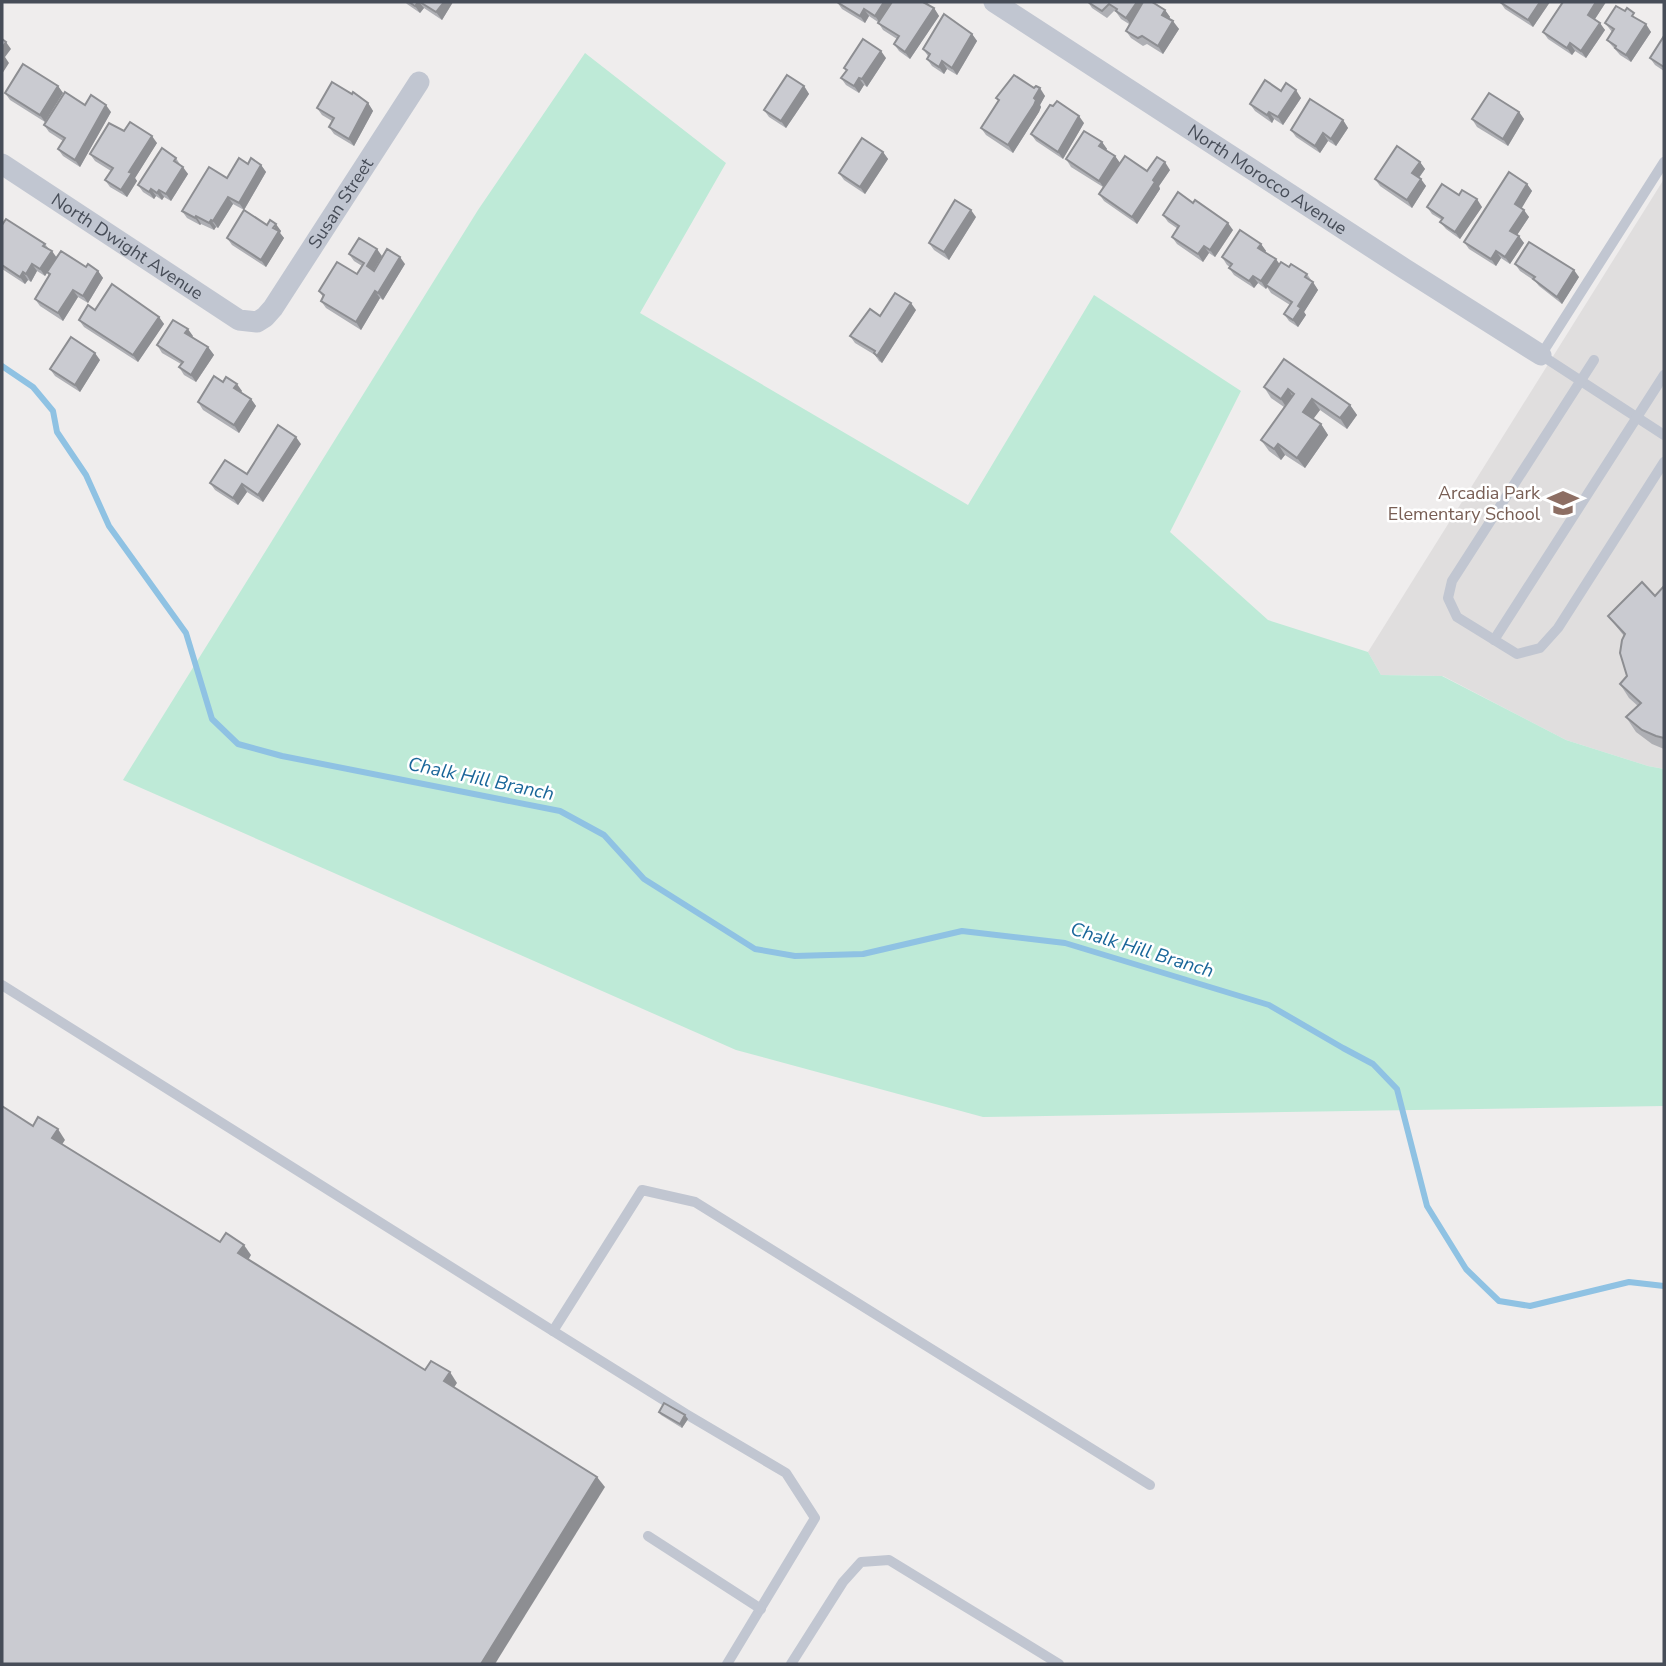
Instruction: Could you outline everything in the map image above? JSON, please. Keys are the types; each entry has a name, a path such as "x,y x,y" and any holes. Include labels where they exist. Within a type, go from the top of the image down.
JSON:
{"street":[{"name":"North Morocco Avenue","path":"994,2 1541,355"},
{"name":"Susan Street","path":"257,322 273,308 419,82"},
{"name":"North Dwight Avenue","path":"2,164 239,320 257,322"}],"lane":[{"path":"1664,162 1541,355 1664,435"},
{"path":"1594,360 1452,581 1448,598 1457,617 1517,654 1540,648 1558,628 1664,462"},
{"path":"1494,640 1664,375"},
{"path":"2,985 686,1414 786,1473 815,1518 727,1664"},
{"path":"553,1331 642,1190 695,1202 1150,1485"},
{"path":"648,1536 761,1609"},
{"path":"791,1664 852,1572 862,1562 888,1560 1059,1664"}],"shaded area":[{"name":"Arcadia Park Elementary School","path":"1664,179 1664,769 1566,740 1443,676 1381,675 1368,652"}],"green space":[{"path":"585,53 726,163 640,313 968,505 1094,295 1241,391 1170,532 1268,620 1368,652 1381,675 1442,676 1566,740 1664,769 1664,1106 983,1117 736,1050 123,780 478,210"}],"building":[{"path":"420,2 444,2 436,12"},
{"path":"837,2 884,2 875,16 864,9 860,16"},
{"path":"892,2 923,2 934,8 905,52 894,44 899,36 878,23"},
{"path":"1088,2 1137,2 1126,18 1109,4 1102,11"},
{"path":"1143,2 1152,2 1165,10 1162,15 1173,21 1158,46 1142,36 1138,38 1126,31"},
{"path":"1500,2 1540,2 1528,20"},
{"path":"1563,2 1596,2 1588,15 1600,23 1581,51 1570,43 1567,48 1543,32"},
{"path":"1616,6 1625,11 1627,8 1634,13 1632,16 1646,24 1626,55 1607,40 1614,29 1605,23"},
{"path":"944,14 972,34 952,68 942,61 939,67 927,59 930,54 923,49"},
{"path":"1664,36 1664,67 1650,58"},
{"path":"863,39 881,51 854,86 841,78 847,70 844,68"},
{"path":"23,64 58,86 40,115 5,93"},
{"path":"787,75 804,86 781,121 764,110"},
{"path":"1014,75 1034,88 1040,88 1034,98 1034,105 1008,145 981,128 999,100 996,98"},
{"path":"1265,80 1281,91 1286,83 1296,90 1278,117 1269,112 1267,115 1250,104"},
{"path":"332,82 368,103 349,139 329,127 334,118 317,108"},
{"path":"65,92 85,105 91,95 106,105 75,160 58,149 65,138 44,125"},
{"path":"1489,93 1519,112 1503,139 1472,119"},
{"path":"1310,99 1343,120 1331,139 1323,133 1315,146 1291,130"},
{"path":"1057,101 1079,116 1058,152 1031,134 1050,105 1053,106"},
{"path":"130,122 152,136 121,190 105,180 113,168 90,154 109,123 124,131"},
{"path":"1084,131 1102,142 1099,146 1115,156 1099,181 1066,159"},
{"path":"862,138 883,152 860,187 839,173"},
{"path":"1397,146 1420,162 1412,173 1421,179 1407,200 1375,179"},
{"path":"162,148 183,167 166,194 151,189 149,192 138,185"},
{"path":"1125,156 1147,171 1157,157 1165,162 1132,217 1099,194"},
{"path":"239,158 248,164 251,158 261,165 239,203 228,197 209,223 182,211 209,167 227,178"},
{"path":"1509,172 1527,184 1515,204 1524,210 1510,231 1519,236 1505,257 1496,251 1491,259 1464,242"},
{"path":"1442,184 1459,195 1462,190 1477,199 1455,232 1440,222 1443,218 1427,207"},
{"path":"1178,192 1193,203 1195,200 1228,223 1210,250 1204,246 1198,254 1172,237 1179,226 1163,215"},
{"path":"955,200 971,210 944,252 929,243"},
{"path":"244,210 267,225 270,220 276,224 273,228 279,231 261,260 227,238"},
{"path":"6,219 52,251 40,269 32,264 26,274 23,272 20,277 2,265 2,225"},
{"path":"1240,230 1261,244 1258,248 1276,259 1261,281 1253,276 1249,281 1229,268 1232,264 1222,257"},
{"path":"359,238 377,249 367,266 374,271 387,249 400,257 356,322 321,301 324,295 319,291 337,262 357,274 364,263 349,254"},
{"path":"1529,242 1574,270 1557,297 1533,279 1535,277 1515,264"},
{"path":"61,251 86,267 88,264 98,271 83,296 73,290 58,313 35,299 50,274 47,272"},
{"path":"1281,262 1289,267 1291,264 1307,274 1305,277 1313,282 1293,320 1284,314 1292,302 1266,285"},
{"path":"112,284 159,317 133,355 79,320 88,305 95,310"},
{"path":"895,293 911,303 877,356 875,351 850,336 870,309 880,316"},
{"path":"173,320 188,329 185,333 208,347 191,375 179,367 183,362 157,345"},
{"path":"71,337 95,353 75,385 50,369"},
{"path":"1284,359 1350,405 1340,418 1312,399 1303,412 1321,424 1297,458 1278,444 1274,449 1261,440 1294,394 1288,389 1281,399 1264,387"},
{"path":"214,376 223,382 226,377 237,384 234,388 251,399 234,425 198,402"},
{"path":"278,425 296,437 258,495 242,484 233,498 210,483 225,460 247,474"},
{"path":"1642,582 1655,596 1664,586 1664,738 1642,730 1626,717 1641,703 1620,684 1627,676 1620,653 1625,634 1608,616"},
{"path":"2,1106 33,1126 38,1117 58,1129 52,1138 220,1242 226,1233 244,1245 238,1253 425,1370 431,1361 450,1372 444,1381 597,1477 481,1664 2,1664"},
{"path":"664,1403 685,1415 680,1424 659,1412"}],"waterway":[{"name":"Chalk Hill Branch","path":"2,366 33,387 53,411 57,432 86,475 109,526 186,633 212,719 238,744 282,756 560,811 604,835 644,879 755,949 795,956 863,954 962,931 1065,943 1269,1005 1373,1064 1397,1089 1427,1206 1466,1269 1499,1301 1530,1306 1629,1282 1664,1286"}],"place":[{"name":"Arcadia Park Elementary School","path":"1563,503"}]}
